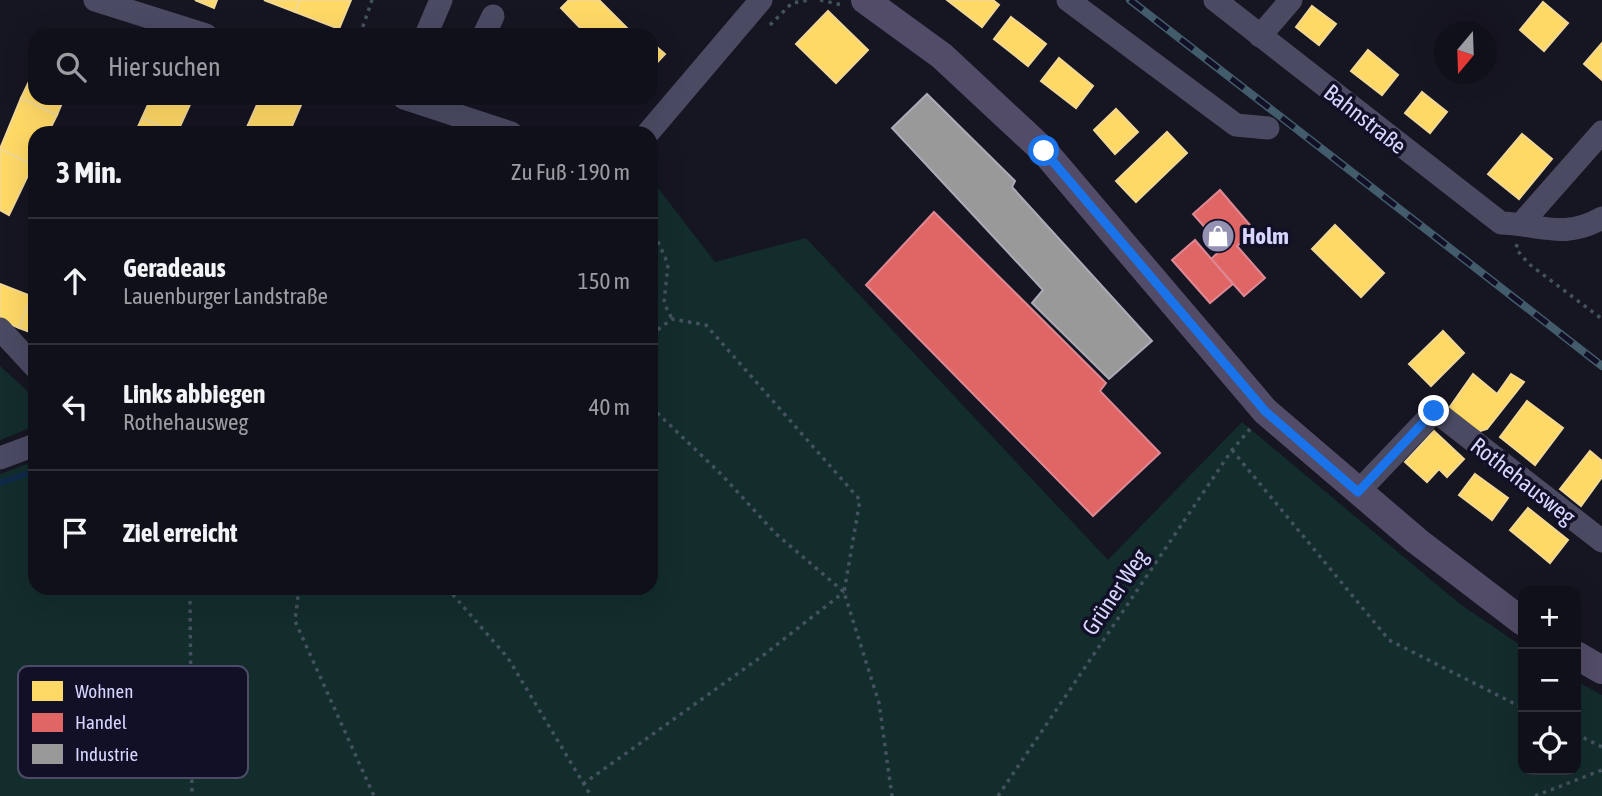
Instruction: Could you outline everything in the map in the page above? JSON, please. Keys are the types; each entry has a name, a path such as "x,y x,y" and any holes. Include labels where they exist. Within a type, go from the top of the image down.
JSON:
{"main road":[{"path":"865,0 942,56 1044,151 1265,411 1358,492 1518,618"},
{"path":"1581,657 1602,670"}],"street":[{"path":"94,0 184,28"},
{"path":"429,28 441,0"},
{"path":"654,126 761,0"},
{"path":"1068,0 1236,125 1268,128"},
{"name":"Bahnstraße","path":"1215,0 1500,223 1521,223 1545,231 1574,230 1602,218"},
{"path":"1260,36 1291,0"},
{"path":"453,106 496,126"},
{"path":"1521,223 1602,132"},
{"path":"0,328 28,359"},
{"name":"Rothehausweg","path":"1358,492 1434,411 1602,541"},
{"path":"0,458 28,448"}],"path":[{"path":"362,28 372,0"},
{"path":"1521,223 1516,249 1529,264 1602,319"},
{"path":"658,242 668,264 664,303 671,319"},
{"path":"658,329 671,319 706,325 860,500 844,592 879,702 892,796"},
{"name":"Grüner Weg","path":"998,796 1231,450 1265,411"},
{"path":"658,414 722,475 775,533 844,592"},
{"path":"1231,450 1389,640 1518,705"},
{"path":"583,784 765,654 844,592"},
{"path":"298,595 295,621 374,796"},
{"path":"453,595 508,658 591,796"},
{"path":"190,601 191,666"},
{"path":"1581,736 1602,747"},
{"path":"1535,796 1602,770"},
{"path":"192,778 192,796"}],"green space":[{"path":"658,188 715,262 806,238 1108,560 1242,422 1460,604 1518,644 1518,775 1581,775 1581,684 1602,695 1602,796 0,796 0,474 28,464 28,595 658,595"},
{"path":"0,366 28,392 28,429 0,440"}],"building: Wohnen":[{"path":"195,0 217,0 214,8"},
{"path":"264,0 300,0 295,12"},
{"path":"300,0 351,0 339,28 295,12"},
{"path":"569,0 599,0 627,28 580,28 561,8"},
{"path":"947,0 993,0 999,5 982,27"},
{"path":"1543,2 1568,23 1544,51 1520,30"},
{"path":"1312,6 1336,24 1319,45 1296,27"},
{"path":"828,11 868,50 836,83 796,44"},
{"path":"1011,17 1046,44 1028,66 994,39"},
{"path":"1602,43 1602,80 1584,64"},
{"path":"658,48 665,54 658,62"},
{"path":"1368,50 1398,75 1382,95 1351,71"},
{"path":"1059,58 1093,86 1076,108 1041,81"},
{"path":"28,84 28,101 21,98"},
{"path":"1422,92 1447,112 1430,133 1405,113"},
{"path":"21,98 28,101 28,105 36,105 57,115 52,126 28,126 28,163 0,149"},
{"path":"36,105 61,105 57,115"},
{"path":"148,105 190,105 180,126 161,126 142,118"},
{"path":"257,105 301,105 292,126 248,125"},
{"path":"1116,109 1138,132 1115,154 1094,130"},
{"path":"142,118 161,126 138,126"},
{"path":"1167,132 1187,153 1136,202 1116,181"},
{"path":"1522,134 1552,159 1519,199 1488,174"},
{"path":"0,149 28,163 28,175 9,215 0,210"},
{"path":"1335,225 1384,273 1361,297 1312,249"},
{"path":"0,284 28,295 28,304 19,328 0,320"},
{"path":"28,304 28,331 19,328"},
{"path":"1443,331 1464,353 1431,386 1409,364"},
{"path":"1473,374 1497,394 1511,374 1524,382 1487,429 1474,433 1447,411"},
{"path":"1527,401 1563,428 1535,465 1500,437"},
{"path":"1434,431 1464,459 1447,477 1439,469 1427,482 1405,462"},
{"path":"1590,451 1602,461 1602,477 1581,506 1560,489"},
{"path":"1475,474 1508,498 1492,520 1459,495"},
{"path":"1528,508 1568,540 1550,563 1510,530"}],"building: Handel":[{"path":"1220,190 1255,231 1237,246 1265,278 1244,296 1211,259 1223,248 1193,214"},
{"path":"934,212 1106,383 1100,391 1160,453 1093,516 866,285"},
{"path":"1195,240 1233,284 1210,303 1172,260"}],"building: Industrie":[{"path":"927,94 1015,181 1012,187 1152,341 1109,379 1032,303 1043,290 892,128"}],"waterway":[{"path":"0,483 28,473"}],"railway":[{"path":"1130,0 1602,366"}],"place":[{"name":"Holm","path":"1218,236"}],"route":[{"path":"1044,151 1129,247 1265,411 1358,492 1434,411"}]}
